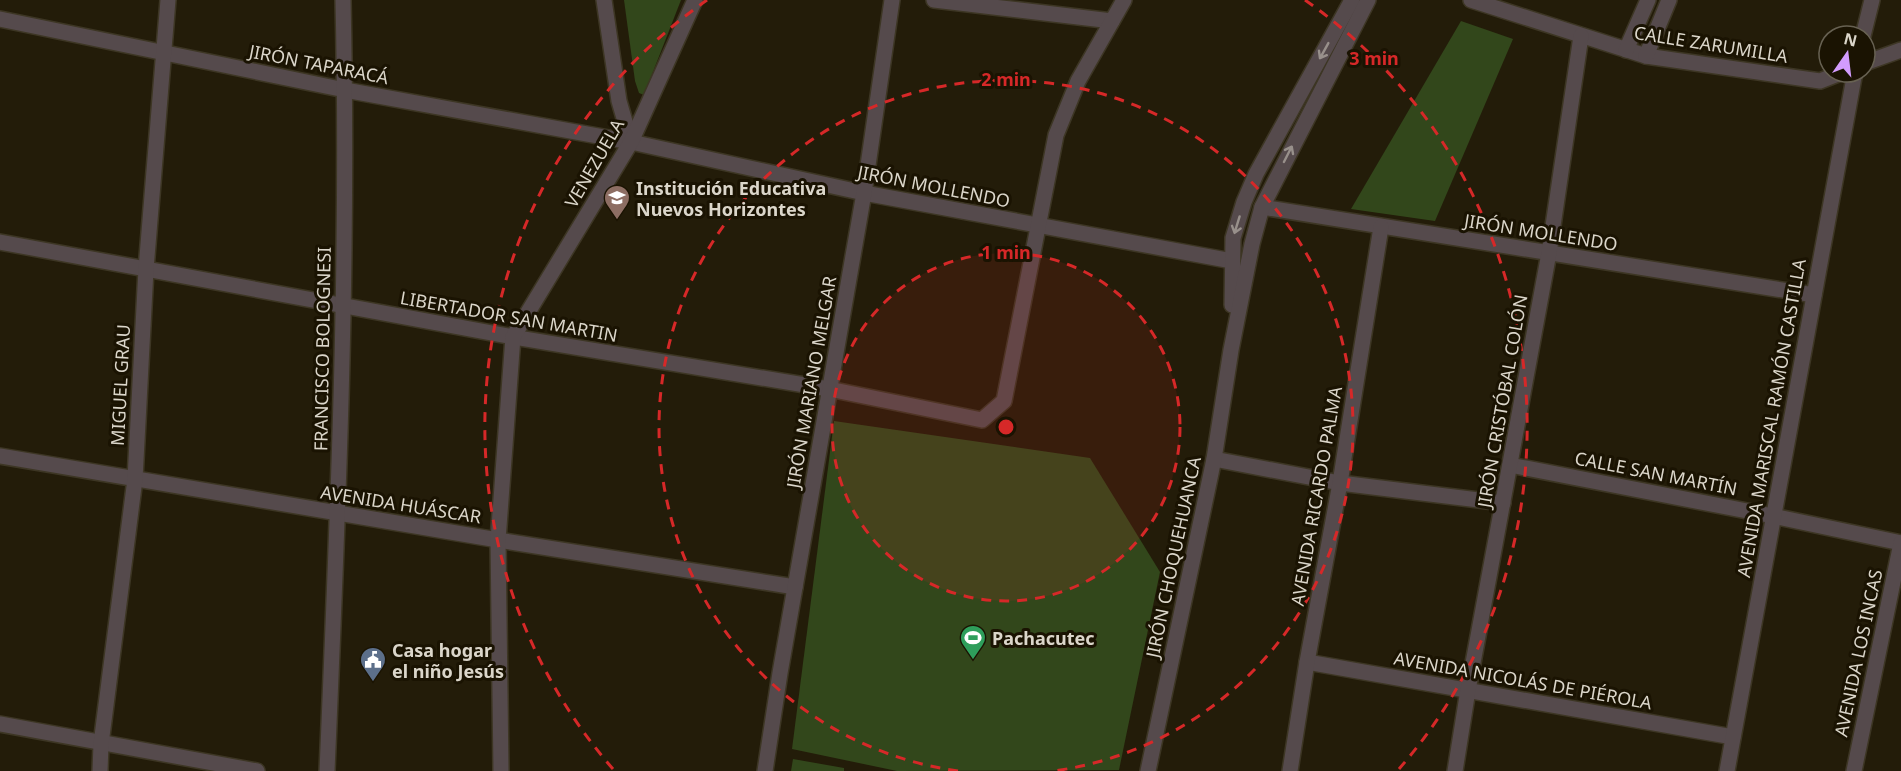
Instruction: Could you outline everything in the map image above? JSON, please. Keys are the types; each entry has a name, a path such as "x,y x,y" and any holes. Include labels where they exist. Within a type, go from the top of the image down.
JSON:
{"street":[{"name":"MIGUEL GRAU","path":"100,771 101,744 135,479 146,269 168,0"},
{"name":"FRANCISCO BOLOGNESI","path":"327,771 344,306 343,0"},
{"path":"604,0 619,101 631,142"},
{"name":"VENEZUELA","path":"513,338 631,142 695,0"},
{"name":"JIRÓN MARIANO MELGAR","path":"765,771 864,193 892,0"},
{"path":"934,0 1112,21"},
{"path":"1039,225 1056,135 1077,81 1124,0"},
{"name":"JIRÓN CHOQUEHUANCA","path":"1231,350 1233,238 1244,202 1256,174 1352,0"},
{"name":"JIRÓN CHOQUEHUANCA","path":"1148,771 1214,459 1231,350 1252,244 1262,207 1368,0"},
{"name":"CALLE ZARUMILLA","path":"1470,0 1646,56 1817,81"},
{"path":"1626,50 1648,0"},
{"path":"1646,56 1670,0"},
{"path":"1866,24 1872,0"},
{"name":"JIRÓN TAPARACÁ","path":"0,19 345,90 631,142"},
{"name":"JIRÓN CRISTÓBAL COLÓN","path":"1455,771 1549,253 1581,36"},
{"path":"1877,59 1901,50"},
{"name":"AVENIDA MARISCAL RAMÓN CASTILLA","path":"1730,770 1733,737 1853,84"},
{"name":"JIRÓN MOLLENDO","path":"631,142 864,193 1232,261"},
{"name":"JIRÓN MOLLENDO","path":"1262,207 1814,295"},
{"name":"LIBERTADOR SAN MARTIN","path":"0,242 513,338 829,389 982,420 1004,401 1039,225"},
{"name":"AVENIDA RICARDO PALMA","path":"1290,771 1381,227"},
{"path":"501,771 498,540 513,338"},
{"name":"AVENIDA HUÁSCAR","path":"0,456 498,540 795,587"},
{"path":"1214,459 1340,483 1503,503"},
{"name":"CALLE SAN MARTÍN","path":"1510,465 1901,543"},
{"name":"AVENIDA LOS INCAS","path":"1854,771 1901,543"},
{"name":"AVENIDA NICOLÁS DE PIÉROLA","path":"1307,662 1733,737"},
{"path":"0,724 257,771"}],"green space":[{"path":"624,0 681,0 644,95 639,93 635,81"},
{"path":"1461,21 1513,39 1435,221 1351,209"},
{"name":"Pachacutec","path":"834,421 1090,458 1160,572 1119,770 897,771 792,749"},
{"path":"793,759 844,768 844,771 791,771"}],"place":[{"name":"Institución Educativa Nuevos Horizontes","path":"617,221"},
{"name":"Pachacutec","path":"973,661"},
{"name":"Casa hogar el niño Jesús","path":"373,683"}]}
